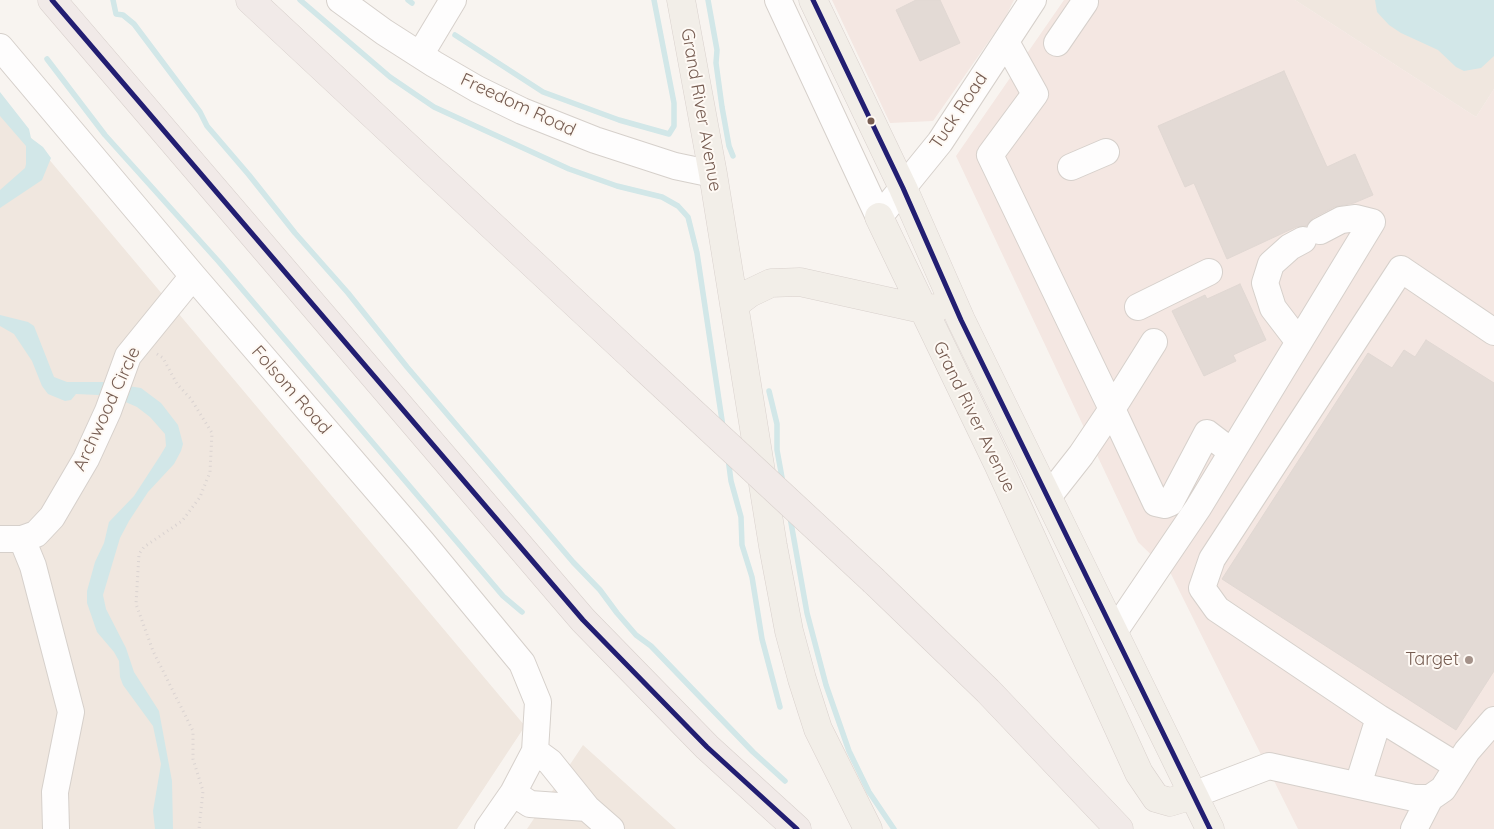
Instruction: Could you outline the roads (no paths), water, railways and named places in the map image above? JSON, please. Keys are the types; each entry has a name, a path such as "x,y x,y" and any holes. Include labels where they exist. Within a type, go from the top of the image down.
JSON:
{"highway":[{"path":"52,0 583,620 707,747 797,829"},
{"path":"250,0 874,581 988,691 1118,829"}],"main road":[{"name":"Grand River Avenue","path":"681,0 713,174 772,546 789,631 818,729 868,829"},
{"name":"Grand River Avenue","path":"813,0 902,188 961,320 1210,829"},
{"name":"Grand River Avenue","path":"879,217 998,464 1139,773 1156,798 1170,802 1193,795"},
{"path":"734,305 750,293 771,283 800,282 922,309 938,308 961,320"},
{"path":"998,464 1020,473 1043,487"}],"street":[{"name":"Freedom Road","path":"340,0 420,55 477,89 522,111 594,140 675,166 713,174"},
{"path":"420,55 453,0"},
{"name":"Grand River Avenue","path":"778,0 879,217"},
{"name":"Tuck Road","path":"879,217 940,142 1033,0"},
{"path":"1057,43 1085,2"},
{"path":"1006,42 1035,94 990,155 1156,503 1165,505 1170,503 1206,433 1232,452"},
{"name":"Folsom Road","path":"0,47 193,276 410,527 522,663 538,702 535,751"},
{"path":"1072,167 1106,152"},
{"path":"1114,632 1198,508 1232,452 1299,342 1372,222 1356,218 1341,220 1290,247 1271,264 1265,284 1273,308 1299,342"},
{"path":"1458,766 1379,718 1218,608 1202,588 1212,559 1401,269 1494,332"},
{"path":"1138,307 1209,272"},
{"name":"Archwood Circle","path":"56,829 55,792 71,712 33,566 11,539 36,534 52,517 86,459 108,411 128,356 193,276"},
{"path":"1043,487 1081,455 1154,342"},
{"path":"1358,785 1379,718"},
{"path":"1414,829 1430,798 1443,789 1467,751 1494,720"},
{"path":"488,829 513,793 535,751 550,762 587,808 611,829"},
{"path":"1193,795 1269,766 1414,798 1430,798"},
{"path":"513,793 530,804 587,808"}],"waterway":[{"path":"113,0 116,14 123,15 134,24 200,112 207,126 295,233 348,293 407,367 573,562 600,590 636,635 651,646 753,752 785,781"},
{"path":"300,0 390,77 434,107 569,169 617,186 662,197 678,206 688,217 697,253 723,427"},
{"path":"408,0 412,3"},
{"path":"455,35 543,92 619,120 669,134 674,126 674,103 654,0"},
{"path":"708,0 717,50 716,63 722,107 729,146 733,156"},
{"path":"47,59 105,135 219,262 503,596 522,612"},
{"path":"769,391 777,424 777,450 783,483"},
{"path":"728,458 731,481 741,517 742,545 752,577 762,639 780,707"},
{"path":"790,517 807,613 826,685 849,751 869,792 894,829"}],"place":[{"name":"Target","path":"1469,660"}]}
